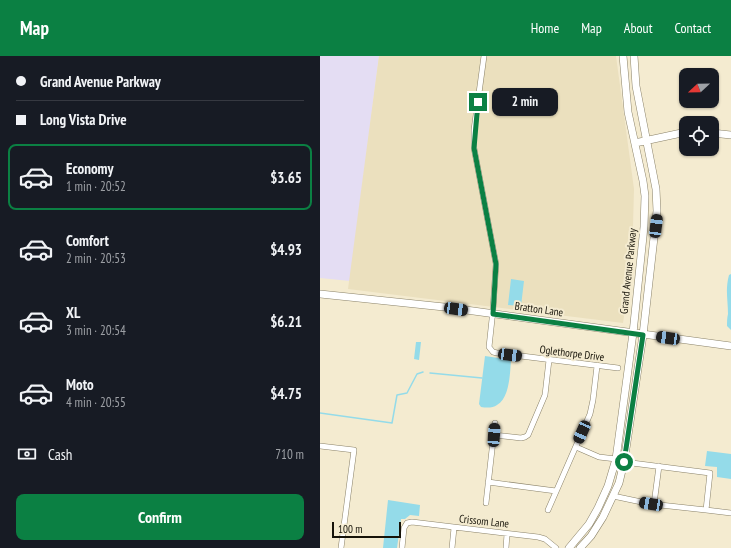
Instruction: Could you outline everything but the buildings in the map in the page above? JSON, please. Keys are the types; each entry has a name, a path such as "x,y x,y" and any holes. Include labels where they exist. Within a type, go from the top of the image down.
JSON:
{"street":[{"path":"484,56 474,130 474,148 496,264 493,314"},
{"name":"Grand Avenue Parkway","path":"569,548 588,524 598,508 608,486 616,459 633,333 645,207 644,181 627,105 623,56"},
{"name":"Grand Avenue Parkway","path":"580,548 591,536 613,496 619,483 624,462 643,335 657,212 656,189 638,101 634,56"},
{"path":"635,143 679,133"},
{"path":"719,134 731,135"},
{"name":"Bratton Lane","path":"320,294 444,307 731,346"},
{"name":"Oglethorpe Drive","path":"493,314 489,344 490,350 497,353 618,368"},
{"path":"494,435 521,438 528,435 545,395 549,360"},
{"path":"548,510 590,414 597,366"},
{"path":"486,503 495,423"},
{"path":"320,446 354,450 342,548"},
{"path":"576,447 599,457 616,459 624,462 710,473 706,510"},
{"path":"654,504 658,466"},
{"path":"488,482 556,491"},
{"path":"613,496 654,504 731,513"},
{"name":"Crissom Lane","path":"402,548 404,528 407,523 412,522 542,538 556,548"},
{"path":"452,548 454,528"},
{"path":"506,548 507,534"}],"shaded area":[{"path":"320,56 379,56 350,281 320,278"},
{"path":"379,56 616,56 634,189 632,263 623,323 348,289"}],"water":[{"path":"731,274 731,330 727,326 727,290 729,275"},
{"path":"511,279 524,281 521,306 508,305"},
{"path":"416,342 421,342 419,360 414,359"},
{"path":"485,356 511,360 510,378 505,397 497,405 490,408 481,407 479,404"},
{"path":"707,451 731,454 731,479 717,477 717,467 705,466"},
{"path":"388,500 420,505 419,516 410,515 405,519 401,519 397,548 383,548"}],"waterway":[{"path":"320,413 392,423 397,395 407,393 417,374 423,372"},
{"path":"430,373 482,378"}],"route":[{"path":"478,102 474,130 474,148 496,264 493,314 595,327 643,335 624,462"}]}
